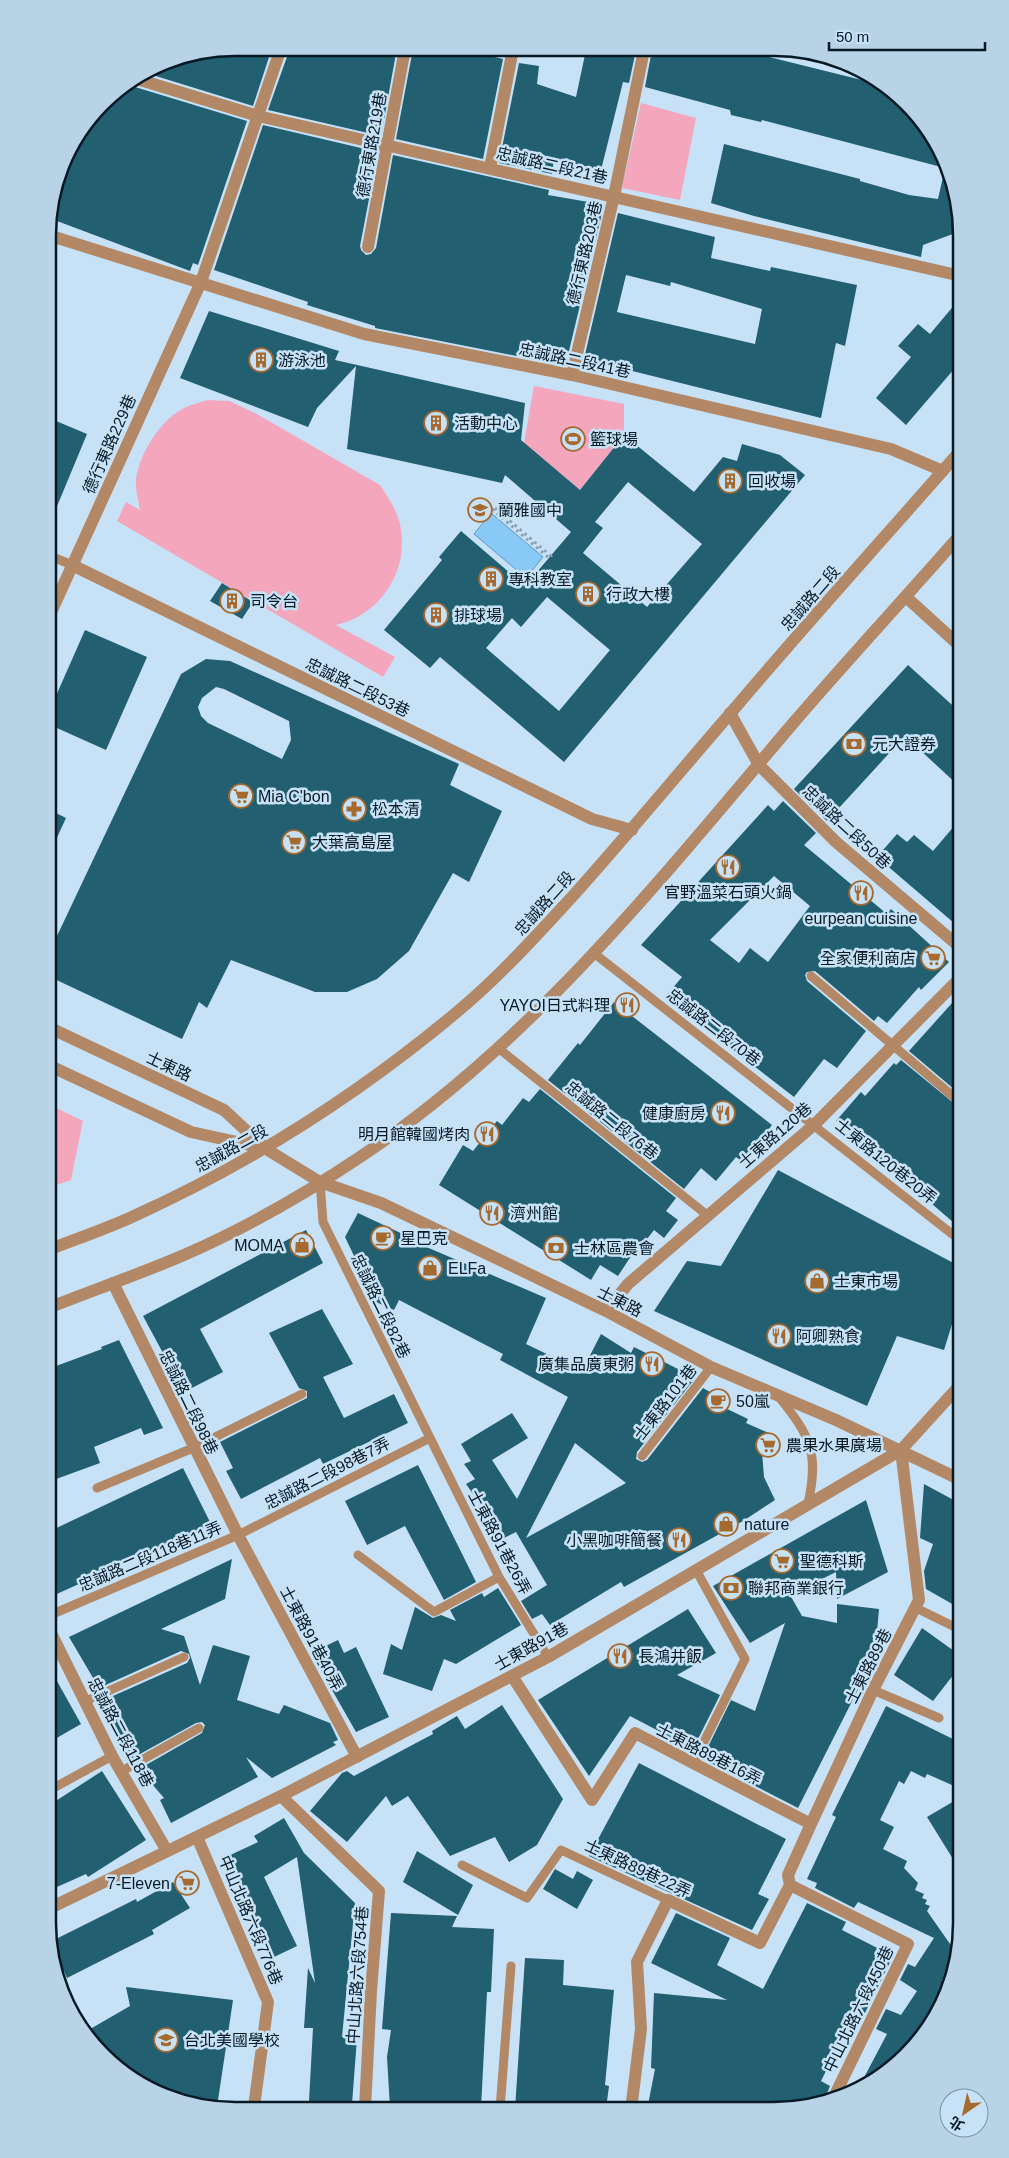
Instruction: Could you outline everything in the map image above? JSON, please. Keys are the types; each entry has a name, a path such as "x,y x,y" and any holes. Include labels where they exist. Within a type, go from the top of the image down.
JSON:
{"street":[{"path":"258,116 278,56"},
{"name":"德行東路219巷","path":"368,247 404,56"},
{"path":"490,168 511,56"},
{"name":"德行東路203巷","path":"572,375 614,196 643,56"},
{"name":"忠誠路二段21巷","path":"144,81 258,116 953,274"},
{"name":"德行東路229巷","path":"56,601 201,282 258,116"},
{"name":"忠誠路二段41巷","path":"56,237 364,334 572,375 891,449 943,471"},
{"name":"忠誠路二段","path":"56,1247 131,1218 187,1192 266,1149 322,1114 384,1071 459,1010 513,960 632,830 730,713 953,460"},
{"path":"56,1305 184,1255 256,1220 362,1156 430,1106 549,1002 595,954 953,543"},
{"name":"忠誠路二段53巷","path":"72,565 592,819 632,830"},
{"path":"906,597 953,640"},
{"name":"忠誠路二段50巷","path":"730,713 759,765 836,842 953,941"},
{"name":"士東路120巷","path":"606,1312 628,1284 815,1124 953,986"},
{"name":"士東路","path":"56,1030 224,1110 266,1149 320,1182 381,1204 606,1312 711,1367 775,1393 901,1450 953,1476"},
{"name":"士東路","path":"56,1069 191,1132 266,1149"},
{"name":"忠誠路二段98巷","path":"113,1283 193,1448 238,1535"},
{"name":"士東路91巷","path":"56,1906 281,1796 548,1657 901,1450 953,1393"},
{"name":"士東路89巷","path":"790,1885 788,1876 811,1824 873,1690 919,1600 901,1450"},
{"name":"士東路91巷40弄","path":"238,1535 357,1757"},
{"name":"忠誠路二段118巷","path":"56,1643 112,1756 168,1851"},
{"name":"士東路89巷16弄","path":"512,1676 592,1800 635,1733 811,1824"},
{"name":"中山北路六段754巷","path":"281,1796 379,1891 371,1991 365,2102"},
{"name":"中山北路六段776巷","path":"197,1837 268,2002 255,2102"},
{"name":"士東路89巷22弄","path":"668,1900 760,1943 790,1885"},
{"name":"中山北路六段450巷","path":"790,1885 908,1944 838,2090"},
{"path":"632,2102 641,2029 637,1962 668,1900"}],"lane":[{"path":"56,558 72,565"},
{"name":"忠誠路二段70巷","path":"595,954 815,1124"},
{"path":"811,976 953,1096"},
{"name":"忠誠路二段76巷","path":"498,1048 707,1216"},
{"name":"士東路120巷20弄","path":"815,1124 953,1235"},
{"name":"忠誠路二段82巷","path":"320,1182 323,1222 430,1438"},
{"name":"士東路101巷","path":"642,1456 711,1367"},
{"path":"775,1393 797,1420 810,1442 814,1474 808,1504"},
{"path":"97,1488 193,1448 302,1394"},
{"name":"忠誠路二段98巷7弄","path":"238,1535 430,1438"},
{"name":"士東路91巷26弄","path":"430,1438 499,1577 548,1657"},
{"name":"忠誠路二段118巷11弄","path":"56,1613 238,1535"},
{"path":"358,1555 434,1612 499,1577"},
{"path":"693,1764 745,1659 696,1570"},
{"path":"916,1608 953,1626"},
{"path":"86,1701 184,1657"},
{"path":"873,1690 939,1718"},
{"path":"122,1771 199,1728"},
{"path":"56,1787 112,1756"},
{"name":"士東路89巷22弄","path":"462,1865 527,1898 561,1850 668,1900"},
{"path":"501,2102 511,1966"}],"path":[{"path":"495,508 551,556 549,558 493,510 495,508"}],"shaded area":[{"path":"641,103 696,118 680,200 622,188"},
{"name":"籃球場","path":"534,386 624,404 624,435 580,490 524,443"},
{"path":"208,400 229,401 255,413 380,485 387,496 396,512 401,530 400,562 395,577 377,603 365,613 336,625 395,657 383,677 117,521 126,502 140,510 136,479 142,458 153,437 177,412"},
{"path":"56,1108 83,1121 71,1180 56,1185"}],"water":[{"path":"491,513 543,557 526,578 474,534"}],"building":[{"path":"269,56 253,106 155,76 189,62 212,58"},
{"path":"287,56 396,56 381,136 268,110"},
{"path":"412,56 490,56 503,59 483,159 396,139"},
{"path":"585,56 635,56 629,83 623,82 601,170 554,159 552,174 499,163 519,63 539,66 537,84 576,97"},
{"path":"651,56 765,56 864,80 883,93 916,126 929,146 939,166 762,120 761,122 731,115 730,110 645,87"},
{"path":"135,87 247,121 198,265 193,263 190,271 57,221 62,189 80,146 101,117"},
{"path":"263,125 378,152 360,246 366,255 371,254 376,248 393,155 549,190 548,195 600,204 599,208 603,209 568,355 564,354 562,365 375,328 375,326 307,305 308,302 214,270"},
{"path":"724,144 860,179 860,181 909,195 938,199 943,178 947,189 953,234 923,245 921,257 754,216 711,203"},
{"path":"618,213 715,237 711,258 770,271 771,267 857,285 845,346 836,343 821,418 584,359","holes":["626,275 670,286 671,282 762,309 755,344 617,312"]},
{"path":"953,307 953,370 906,425 876,398 911,357 898,346 918,324 930,334"},
{"path":"209,311 339,351 335,360 525,403 521,440 580,490 624,435 694,492 723,457 737,461 742,444 780,455 805,475 564,762 440,657 430,668 384,630 442,560 439,557 461,531 525,586 571,532 505,475 502,483 347,449 356,366 317,408 308,427 180,378","holes":["628,482 702,544 647,607 583,553 603,528 595,522","547,597 610,650 559,711 486,648 512,618 521,627"]},
{"path":"56,421 87,434 56,509"},
{"name":"司令台","path":"222,583 253,602 242,619 210,601"},
{"path":"85,630 147,657 106,750 56,728 56,696"},
{"name":"大葉高島屋","path":"206,659 230,661 459,764 450,785 502,811 469,882 453,873 409,951 377,979 347,992 315,992 231,960 207,1008 199,1002 182,1039 56,980 56,938 181,674","holes":["216,687 224,689 289,721 291,740 282,759 208,723 201,716 198,707 202,698"]},
{"path":"908,665 953,706 953,781 905,736 827,821 794,789"},
{"path":"783,801 816,833 804,845 887,914 891,909 949,962 921,990 919,987 887,1023 878,1016 874,1021 815,971 807,972 805,975 807,981 866,1031 837,1068 824,1059 794,1097 665,997 682,977 641,945 768,805 774,811","holes":["774,876 810,906 768,962 750,948 739,963 710,940"]},
{"path":"56,813 66,818 56,840"},
{"path":"953,827 953,922 877,857 897,834 907,842 914,835 933,851"},
{"path":"614,1002 772,1125 743,1162 736,1157 716,1181 701,1168 684,1189 548,1080 578,1043 580,1045"},
{"path":"953,1002 953,1088 909,1051"},
{"path":"901,1060 953,1102 953,1222 836,1121 861,1092 865,1096 894,1063 896,1065"},
{"path":"540,1089 676,1198 666,1211 678,1220 664,1238 654,1230 637,1252 635,1250 618,1276 600,1265 591,1280 439,1185 463,1145 473,1151 497,1121 502,1125 523,1098 529,1102"},
{"name":"士東市場","path":"778,1170 953,1263 953,1321 944,1350 897,1336 867,1406 654,1311 687,1261 721,1266"},
{"path":"358,1213 424,1244 424,1246 546,1298 526,1344 582,1371 601,1334 631,1353 634,1347 684,1372 682,1376 692,1382 637,1452 636,1459 642,1462 647,1460 703,1388 724,1400 721,1406 748,1419 746,1423 771,1434 762,1452 764,1477 775,1500 743,1521 624,1587 621,1582 550,1625 542,1614 532,1619 521,1601 547,1585 516,1532 504,1538 466,1484 475,1479 464,1464 471,1461 461,1444 512,1413 528,1438 492,1460 517,1499 568,1397 500,1360 503,1354 399,1300 394,1310 376,1302 345,1237","holes":["575,1443 626,1483 526,1538"]},
{"path":"306,1230 323,1263 200,1329 223,1372 184,1392 143,1316"},
{"path":"322,1309 353,1364 323,1377 344,1418 394,1394 408,1423 323,1464 320,1458 241,1499 226,1471 233,1468 220,1442 307,1398 307,1391 299,1388 269,1333"},
{"path":"119,1340 163,1428 144,1435 141,1428 94,1447 100,1463 56,1479 56,1366 102,1349 101,1347"},
{"path":"418,1465 476,1582 444,1600 405,1526 367,1545 345,1501"},
{"path":"183,1468 211,1524 56,1594 56,1528"},
{"path":"924,1484 953,1500 953,1604 926,1589 924,1571 933,1544 920,1538"},
{"path":"866,1500 888,1572 837,1599 836,1572 790,1595 802,1616 837,1623 837,1604 879,1609 875,1656 798,1808 711,1763 713,1760 704,1755 731,1700 755,1711 785,1623 750,1643 713,1586"},
{"path":"232,1559 225,1599 161,1629 184,1636 200,1685 213,1645 250,1656 237,1700 279,1714 284,1705 330,1723 338,1740 333,1742 336,1745 272,1778 246,1757 258,1777 171,1823 160,1800 164,1798 139,1769 202,1733 205,1725 202,1722 196,1723 131,1759 125,1752 104,1700 187,1663 190,1658 189,1654 181,1651 99,1688 69,1637"},
{"path":"498,1588 521,1625 456,1664 444,1659 432,1691 383,1674 391,1644 402,1650 415,1607 433,1618 441,1615 456,1621 450,1610 482,1593 484,1597"},
{"path":"688,1609 716,1653 677,1675 720,1695 693,1749 630,1716 589,1776 538,1700"},
{"path":"922,1628 953,1650 953,1675 933,1701 894,1675"},
{"path":"338,1640 344,1653 356,1647 389,1717 356,1732 311,1653"},
{"path":"56,1679 81,1724 56,1738"},
{"path":"502,1705 563,1799 537,1845 509,1862 495,1837 450,1856 408,1796 392,1806 386,1796 347,1842 310,1811 342,1773 347,1771 354,1776 433,1734 432,1731 457,1716 465,1729"},
{"path":"886,1706 953,1739 953,1785 927,1774 925,1778 911,1771 904,1784 899,1781 880,1820 894,1827 883,1849 907,1861 904,1868 918,1883 915,1890 924,1894 922,1898 927,1900 925,1904 930,1906 927,1911 951,1945 947,1969 934,2002 916,2032 883,2065 864,2077 887,2034 876,2029 886,2009 901,2015 917,1991 900,1980 908,1964 915,1967 934,1938 858,1902 854,1908 815,1888 817,1883 807,1879 836,1817 832,1815"},
{"path":"639,1763 786,1839 758,1894 769,1899 752,1930 589,1856"},
{"path":"102,1771 146,1840 88,1877 86,1874 56,1887 56,1801"},
{"path":"953,1802 953,1859 927,1817"},
{"path":"284,1818 304,1853 355,1903 342,2037 357,2038 352,2102 309,2101 313,2028 304,2028 308,1968 315,1983 297,1857 264,1877 297,1946 272,1958 224,1858 258,1842 254,1836"},
{"path":"417,1851 473,1885 458,1915 403,1882"},
{"path":"555,1869 573,1879 577,1871 593,1880 577,1909 543,1889"},
{"path":"173,1882 190,1908 152,1930 154,1934 67,1978 62,1967 57,1938 136,1899 137,1902"},
{"path":"807,1903 846,1922 842,1930 893,1956 861,2021 853,2017 821,2081 830,2086 827,2093 797,2100 773,2102 649,2102 655,2069 651,2068 654,1993 727,2000 651,1963 676,1913 730,1938 717,1965 763,1989"},
{"path":"391,1913 457,1916 452,1927 494,1929 491,1992 487,1992 481,2102 390,2102 387,2057 391,2030 382,2029"},
{"path":"525,1958 564,1960 563,1985 614,1990 605,2085 609,2086 607,2102 515,2102"},
{"path":"126,1987 233,2000 218,2100 189,2096 146,2078 117,2057 91,2029 130,2006"}],"place":[{"name":"游泳池","path":"261,360"},
{"name":"活動中心","path":"436,423"},
{"name":"籃球場","path":"573,439"},
{"name":"回收場","path":"730,481"},
{"name":"蘭雅國中","path":"480,510"},
{"name":"專科教室","path":"491,579"},
{"name":"行政大樓","path":"588,594"},
{"name":"司令台","path":"232,601"},
{"name":"排球場","path":"436,615"},
{"name":"元大證券","path":"854,744"},
{"name":"Mia C'bon","path":"241,796"},
{"name":"松本清","path":"354,809"},
{"name":"大葉高島屋","path":"294,842"},
{"name":"官野溫菜石頭火鍋","path":"728,867"},
{"name":"eurpean cuisine","path":"861,893"},
{"name":"全家便利商店","path":"933,958"},
{"name":"YAYOI日式料理","path":"627,1005"},
{"name":"健康廚房","path":"723,1113"},
{"name":"明月館韓國烤肉","path":"487,1134"},
{"name":"濟州館","path":"492,1213"},
{"name":"星巴克","path":"383,1238"},
{"name":"MOMA","path":"302,1245"},
{"name":"士林區農會","path":"556,1248"},
{"name":"ELFa","path":"430,1268"},
{"name":"士東市場","path":"817,1281"},
{"name":"阿卿熟食","path":"779,1336"},
{"name":"廣集品廣東粥","path":"652,1364"},
{"name":"50嵐","path":"718,1401"},
{"name":"農果水果廣場","path":"768,1445"},
{"name":"nature","path":"726,1524"},
{"name":"小黑咖啡簡餐","path":"679,1540"},
{"name":"聖德科斯","path":"782,1561"},
{"name":"聯邦商業銀行","path":"731,1588"},
{"name":"長鴻井飯","path":"620,1656"},
{"name":"7-Eleven","path":"187,1883"},
{"name":"台北美國學校","path":"166,2040"}]}
